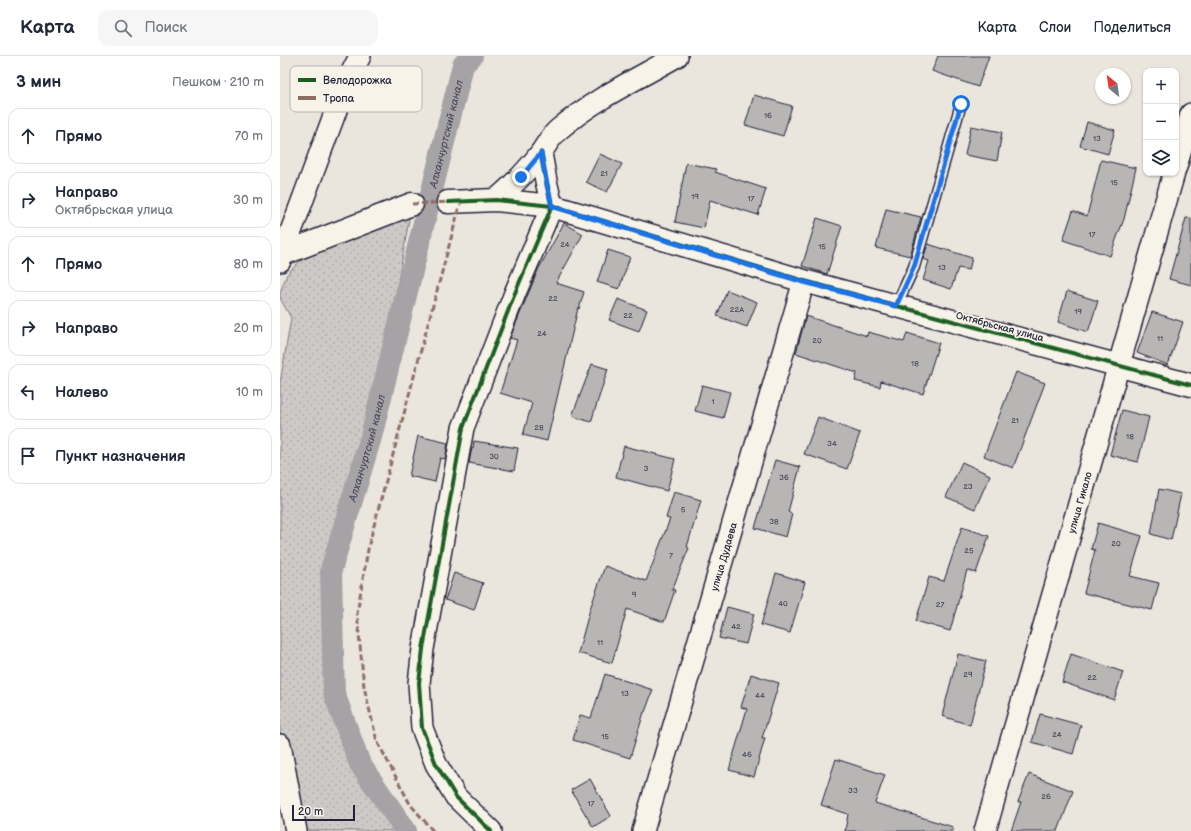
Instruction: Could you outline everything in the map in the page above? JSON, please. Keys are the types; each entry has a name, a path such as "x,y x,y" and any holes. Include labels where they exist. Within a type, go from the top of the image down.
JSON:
{"street":[{"path":"355,66 360,56"},
{"path":"496,200 521,177 541,153 548,140 557,130 592,104 677,56"},
{"path":"281,256 335,112"},
{"path":"1179,156 1191,114"},
{"path":"491,831 456,797 436,764 422,728 419,683 423,649 462,428 515,293 552,206 541,153"},
{"name":"улица Гикало","path":"986,831 1173,176"},
{"name":"Октябрьская улица","path":"448,202 496,200 552,206 804,282 1191,385"},
{"path":"281,256 412,204"},
{"name":"улица Дудаева","path":"643,831 804,282"},
{"path":"280,745 296,831"}],"lane":[{"path":"896,306 914,267 961,104"}],"shaded area":[{"path":"410,214 371,437 331,570 334,693 360,764 406,831 296,831 280,745 280,383 291,318 280,298 280,293 287,274 306,255 329,248"}],"building":[{"path":"938,56 989,56 978,87 932,71"},
{"path":"754,95 792,106 783,136 745,125"},
{"path":"1087,122 1115,130 1108,154 1080,146"},
{"path":"971,126 1002,132 997,161 965,155"},
{"path":"600,154 622,164 607,192 586,182"},
{"path":"1101,160 1136,168 1124,219 1110,256 1063,240 1073,211 1087,216"},
{"path":"686,163 716,169 715,172 766,189 758,215 710,200 704,228 675,222"},
{"path":"886,209 921,217 910,256 876,248"},
{"path":"817,218 842,226 827,274 802,266"},
{"path":"1186,218 1191,218 1191,285 1169,279"},
{"path":"564,223 583,234 556,283 584,292 579,309 578,308 547,441 523,435 532,403 500,393 517,340 510,338 538,270"},
{"path":"928,244 972,258 969,270 958,268 951,289 923,280 929,261 923,259"},
{"path":"608,250 630,257 619,289 597,282"},
{"path":"727,290 757,302 747,327 717,316"},
{"path":"1067,291 1098,301 1088,332 1058,322"},
{"path":"618,299 647,310 639,331 609,320"},
{"path":"1152,312 1183,322 1168,365 1137,353"},
{"path":"806,316 867,336 868,332 904,342 907,333 939,343 923,394 881,381 880,387 855,381 857,373 796,353"},
{"path":"592,364 608,369 591,422 572,416"},
{"path":"1016,372 1045,383 1013,468 984,456"},
{"path":"702,385 730,392 723,418 695,411"},
{"path":"1122,410 1149,417 1138,462 1110,455"},
{"path":"818,417 860,433 847,469 804,454"},
{"path":"418,436 448,443 445,459 440,458 435,482 409,476"},
{"path":"474,441 518,448 514,471 469,463"},
{"path":"624,446 675,459 667,491 616,477"},
{"path":"775,460 800,467 788,512 792,514 786,537 755,528"},
{"path":"962,462 990,475 975,509 946,497"},
{"path":"1159,489 1181,494 1171,540 1151,534"},
{"path":"674,492 701,500 687,547 689,548 672,590 675,590 664,622 627,609 612,663 578,653 590,609 605,566 646,581 670,519 666,518"},
{"path":"1098,523 1142,536 1130,576 1159,583 1152,610 1084,593 1095,550 1091,549"},
{"path":"962,527 989,536 976,573 967,570 950,631 916,621 929,577 944,581"},
{"path":"454,573 483,583 474,610 445,600"},
{"path":"776,573 805,582 790,633 761,625"},
{"path":"727,607 754,614 746,644 719,638"},
{"path":"958,654 986,661 970,725 942,716"},
{"path":"1071,654 1123,672 1114,700 1062,682"},
{"path":"605,674 653,690 644,712 630,758 573,740 580,715 591,718"},
{"path":"751,674 779,683 762,738 765,738 754,777 729,770 747,709 741,707"},
{"path":"1040,714 1081,725 1073,754 1032,742"},
{"path":"836,759 885,775 875,803 953,827 953,831 845,831 848,814 821,805"},
{"path":"1029,774 1073,791 1058,831 1011,831 1021,802 1018,802"},
{"path":"590,779 611,816 593,827 571,790"}],"waterway":[{"name":"Алханчуртский канал","path":"406,831 360,764 334,693 331,570 371,437 463,65 472,56"}],"marked path":[{"path":"433,831 410,804 377,741 364,687 357,613 369,544 461,201"},
{"path":"412,204 448,202"}],"cycle path":[{"path":"491,831 456,797 436,764 422,728 419,683 423,649 463,428 515,293 552,206 541,153"},
{"path":"448,202 496,200 552,206 804,281 1191,385"}],"route":[{"path":"521,177 541,153 552,206 804,282 896,306 914,267 961,104"}]}
